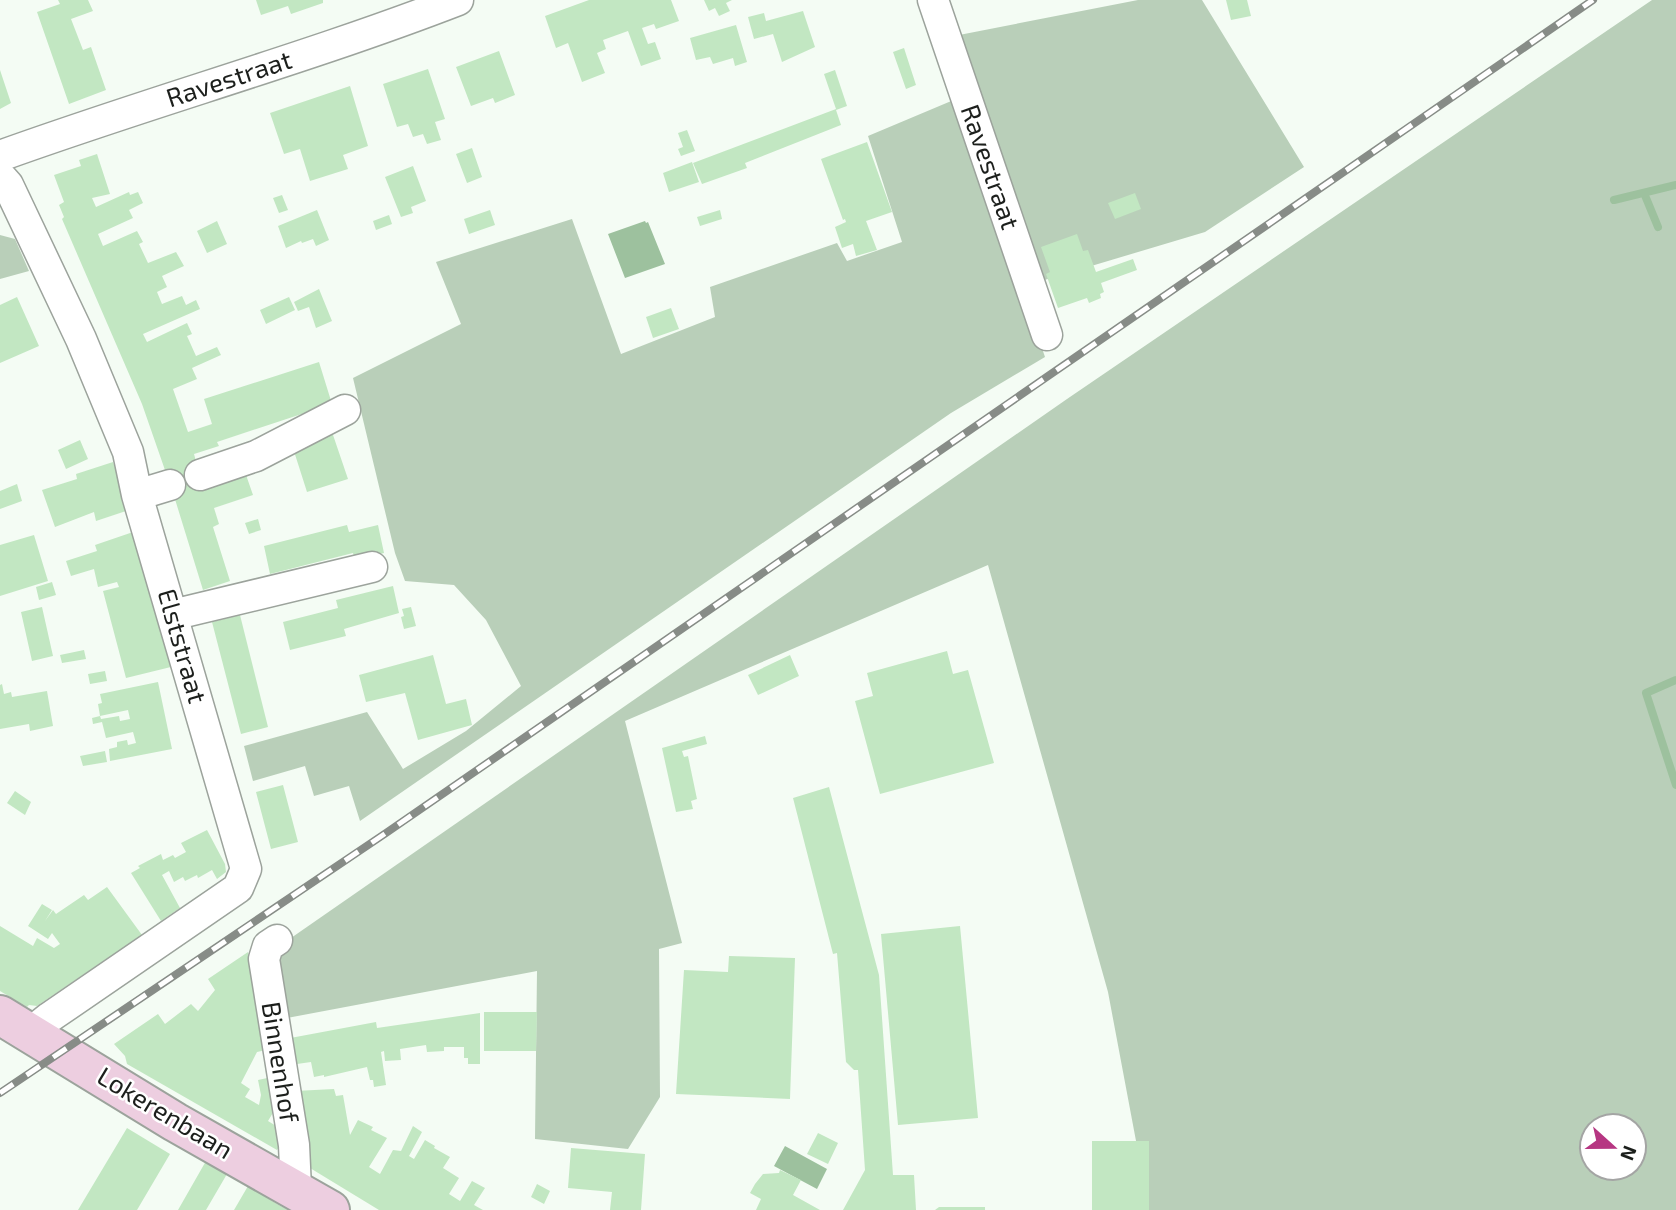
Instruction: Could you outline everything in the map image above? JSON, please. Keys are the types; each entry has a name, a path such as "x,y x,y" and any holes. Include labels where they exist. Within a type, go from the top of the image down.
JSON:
{"street":[{"name":"Ravestraat","path":"0,156 88,124 380,30 458,0"},
{"name":"Ravestraat","path":"933,0 1048,335"},
{"name":"Elststraat","path":"3,184 81,338 128,452 137,495 246,869 238,888 50,1017 15,1024"},
{"path":"200,475 256,456 345,410"},
{"path":"137,495 170,485"},
{"path":"172,615 372,567"},
{"name":"Binnenhof","path":"277,940 268,946 264,960 294,1145 296,1189"},
{"name":"Lokerenbaan","path":"15,1024 175,1122 330,1210"}],"shaded area":[{"path":"1138,0 1202,0 1304,167 1205,232 1021,287 1045,357 951,413 360,821 349,786 314,796 305,766 253,781 244,746 367,712 403,769 466,731 521,686 486,620 454,585 405,581 395,553 353,378 461,324 436,262 572,219 621,354 715,317 710,287 837,243 847,261 902,242 868,136 956,99 954,36"},
{"path":"1652,0 1676,0 1676,1210 1149,1210 1108,992 988,565 625,721 682,943 659,949 660,1097 628,1149 535,1139 537,971 287,1018 277,964 291,938 1067,399"},
{"path":"648,222 665,264 625,278 608,234"},
{"path":"0,235 15,239 29,271 0,279"},
{"path":"785,1146 827,1169 817,1189 774,1166"}],"building":[{"path":"58,0 88,0 93,11 71,19 83,50 91,47 106,90 69,104 37,12 60,4"},
{"path":"256,0 323,0 323,3 291,14 288,6 261,15"},
{"path":"589,0 671,0 679,21 656,29 654,24 642,28 648,44 655,42 661,59 641,66 628,31 603,40 606,49 597,53 605,73 582,82 568,43 556,48 545,16"},
{"path":"704,0 732,0 726,3 730,11 719,16 715,8 709,11"},
{"path":"1226,0 1247,0 1251,16 1231,20"},
{"path":"803,11 815,47 782,62 773,34 754,39 748,17 764,13 766,21"},
{"path":"736,25 747,62 735,66 733,58 713,64 710,57 696,60 690,38"},
{"path":"904,48 916,85 906,89 893,52"},
{"path":"499,51 515,95 495,103 493,98 471,106 456,67"},
{"path":"428,69 445,119 435,122 441,140 427,144 423,134 413,137 408,124 397,127 383,84"},
{"path":"0,70 11,103 0,109"},
{"path":"835,70 847,106 836,110 841,125 745,163 747,168 702,184 693,163 836,109 824,74"},
{"path":"350,86 368,146 343,155 348,169 310,181 300,149 284,154 270,113"},
{"path":"687,130 695,151 681,156 678,149 683,147 678,133"},
{"path":"867,142 892,212 866,221 877,250 856,256 853,244 842,248 835,227 846,222 821,159"},
{"path":"472,148 482,177 467,183 456,154"},
{"path":"97,154 110,194 92,198 96,207 129,192 130,195 138,192 143,203 129,210 133,218 98,234 103,246 137,231 143,242 139,244 148,263 176,252 184,266 162,276 167,287 157,292 162,304 182,296 186,305 196,300 200,309 143,334 147,342 187,323 192,334 187,336 196,356 217,347 221,355 192,368 197,379 173,389 188,432 212,424 204,399 319,362 332,404 217,442 219,446 194,454 203,487 245,472 253,495 214,508 219,524 213,527 230,581 203,590 142,404 62,219 64,217 59,205 64,202 54,175 81,166 79,160"},
{"path":"692,162 699,182 669,192 663,173"},
{"path":"413,166 426,201 411,207 413,213 401,217 385,177"},
{"path":"1135,193 1141,209 1115,219 1108,203"},
{"path":"282,195 288,210 279,213 273,198"},
{"path":"317,210 329,240 316,246 313,239 302,243 301,241 286,248 278,226"},
{"path":"490,210 495,225 469,234 464,219"},
{"path":"720,210 722,219 700,226 697,217"},
{"path":"389,215 392,224 376,230 373,221"},
{"path":"217,221 227,244 207,253 197,231"},
{"path":"1077,234 1083,251 1088,250 1096,272 1133,259 1137,270 1101,283 1104,292 1100,294 1101,298 1089,303 1087,298 1058,308 1046,274 1050,272 1041,247"},
{"path":"319,289 332,321 316,328 309,307 298,311 294,302"},
{"path":"17,297 39,346 0,363 0,305"},
{"path":"289,297 295,310 266,324 260,310"},
{"path":"671,308 679,329 653,338 646,317"},
{"path":"332,432 348,479 307,492 292,445"},
{"path":"80,440 88,459 66,469 58,450"},
{"path":"113,462 129,510 96,521 94,512 55,527 42,490 77,479 76,474"},
{"path":"17,484 22,501 0,509 0,491"},
{"path":"258,519 261,530 249,534 245,523"},
{"path":"347,525 349,532 378,525 384,553 355,560 353,553 270,574 264,546"},
{"path":"136,531 175,666 126,678 103,591 119,587 117,582 98,587 94,569 71,576 66,561 97,551 95,545"},
{"path":"34,535 48,581 0,596 0,545"},
{"path":"52,582 56,595 39,600 36,587"},
{"path":"393,586 399,613 344,629 346,636 290,650 283,622 338,608 336,600"},
{"path":"42,607 53,656 32,661 21,612"},
{"path":"411,607 416,626 404,629 402,609"},
{"path":"240,615 268,727 241,734 212,622"},
{"path":"84,650 86,659 62,663 60,655"},
{"path":"947,651 953,674 968,670 994,763 880,794 855,701 873,696 867,673"},
{"path":"433,655 446,704 466,699 472,725 418,740 405,693 366,702 359,675"},
{"path":"790,655 799,676 758,695 748,675"},
{"path":"105,671 107,681 90,684 88,674"},
{"path":"158,682 172,749 110,761 109,749 117,747 117,742 127,740 128,745 136,743 133,732 106,738 102,722 93,724 92,718 100,716 100,694","holes":["128,710 130,719 120,721 119,716 101,719 100,716"]},
{"path":"2,684 4,694 11,692 12,697 47,691 53,726 30,731 29,724 0,729"},
{"path":"705,736 707,744 682,751 684,757 688,756 697,799 691,801 693,809 676,812 662,748"},
{"path":"105,751 107,762 83,766 80,756"},
{"path":"283,785 298,842 271,849 256,792"},
{"path":"829,787 879,975 893,1175 914,1175 916,1210 843,1210 865,1170 858,1070 854,1070 846,1062 837,953 833,954 793,798"},
{"path":"15,791 31,802 25,815 7,803"},
{"path":"207,830 225,864 226,872 217,879 212,870 198,878 197,875 185,881 183,877 174,882 169,871 162,875 180,908 161,921 131,873 140,868 138,866 161,854 163,860 186,852 181,843"},
{"path":"107,887 142,935 37,1006 27,1007 0,991 0,926 33,946 37,938 54,948 60,944 52,933 48,939 28,926 42,904 52,910 45,921 53,910 56,914 84,895 88,900"},
{"path":"960,926 978,1118 898,1125 881,934"},
{"path":"248,952 266,1050 257,1052 241,1083 250,1089 245,1097 259,1105 261,1095 258,1080 272,1077 274,1111 268,1121 281,1129 282,1142 277,1150 127,1064 125,1056 114,1044 158,1014 165,1024 191,1004 198,1011 215,990 208,979"},
{"path":"729,956 795,958 790,1099 676,1094 684,970 728,972"},
{"path":"484,1012 537,1012 536,1051 484,1051"},
{"path":"480,1013 480,1064 468,1064 468,1058 464,1058 464,1047 444,1047 444,1051 427,1052 426,1045 400,1049 401,1060 385,1061 384,1051 381,1052 386,1085 374,1087 367,1067 314,1077 311,1062 290,1065 285,1039 376,1022 377,1028"},
{"path":"334,1089 336,1096 343,1095 350,1135 358,1120 387,1138 369,1167 380,1174 393,1150 401,1151 413,1126 422,1132 409,1156 414,1159 425,1140 435,1146 434,1148 450,1157 443,1168 459,1178 449,1194 460,1201 472,1181 485,1188 474,1205 483,1210 379,1210 310,1168 295,1091"},
{"path":"127,1128 170,1154 137,1210 78,1210"},
{"path":"818,1133 838,1143 828,1164 807,1154"},
{"path":"1092,1141 1149,1141 1149,1210 1092,1210"},
{"path":"571,1148 645,1154 641,1210 610,1210 612,1192 568,1188"},
{"path":"206,1161 227,1174 206,1210 178,1210"},
{"path":"780,1170 801,1180 793,1195 820,1210 756,1210 761,1199 750,1193 755,1184 763,1174 779,1173"},
{"path":"537,1184 550,1191 544,1204 531,1197"},
{"path":"248,1186 277,1204 288,1210 234,1210"},
{"path":"939,1207 985,1207 985,1210 935,1210"}],"waterway":[{"path":"1614,200 1676,185"},
{"path":"1644,193 1658,227"},
{"path":"1676,680 1646,693 1676,785"}],"railway":[{"path":"0,1093 386,833 1593,0"}]}
